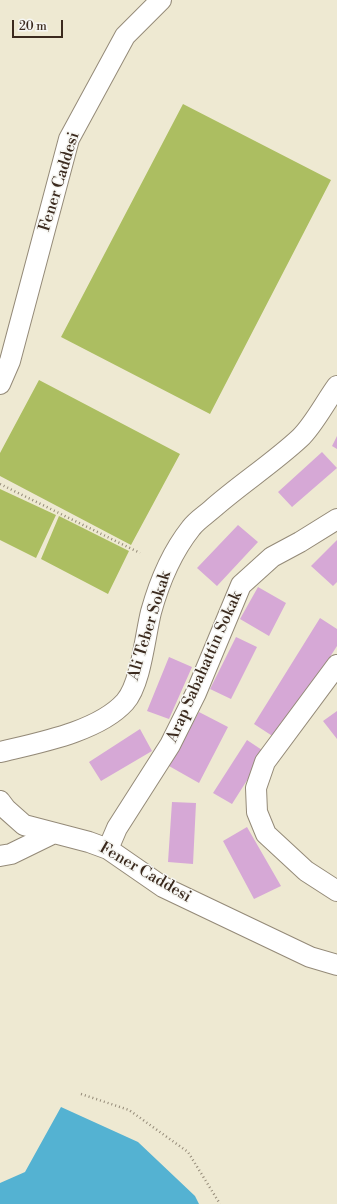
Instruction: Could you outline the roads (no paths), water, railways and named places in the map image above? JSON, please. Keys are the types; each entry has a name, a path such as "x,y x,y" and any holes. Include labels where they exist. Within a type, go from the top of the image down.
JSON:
{"street":[{"name":"Fener Caddesi","path":"0,384 10,361 69,139 125,36 161,0"},
{"name":"Ali Teber Sokak","path":"0,752 50,741 73,732 102,718 125,701 141,662 151,612 169,562 191,528 227,495 301,437 337,386"},
{"name":"Arap Sabahattin Sokak","path":"108,849 117,828 170,745 196,693 241,585 272,557 337,519"},
{"path":"337,665 265,762 256,788 257,812 266,834 306,871 337,891"},
{"name":"Fener Caddesi","path":"0,801 6,810 24,825 89,842 108,849 163,887 310,957 337,965"},
{"path":"0,856 11,854 54,833"}],"water":[{"path":"61,1107 138,1142 195,1196 199,1204 0,1204 0,1183 25,1172"}]}
